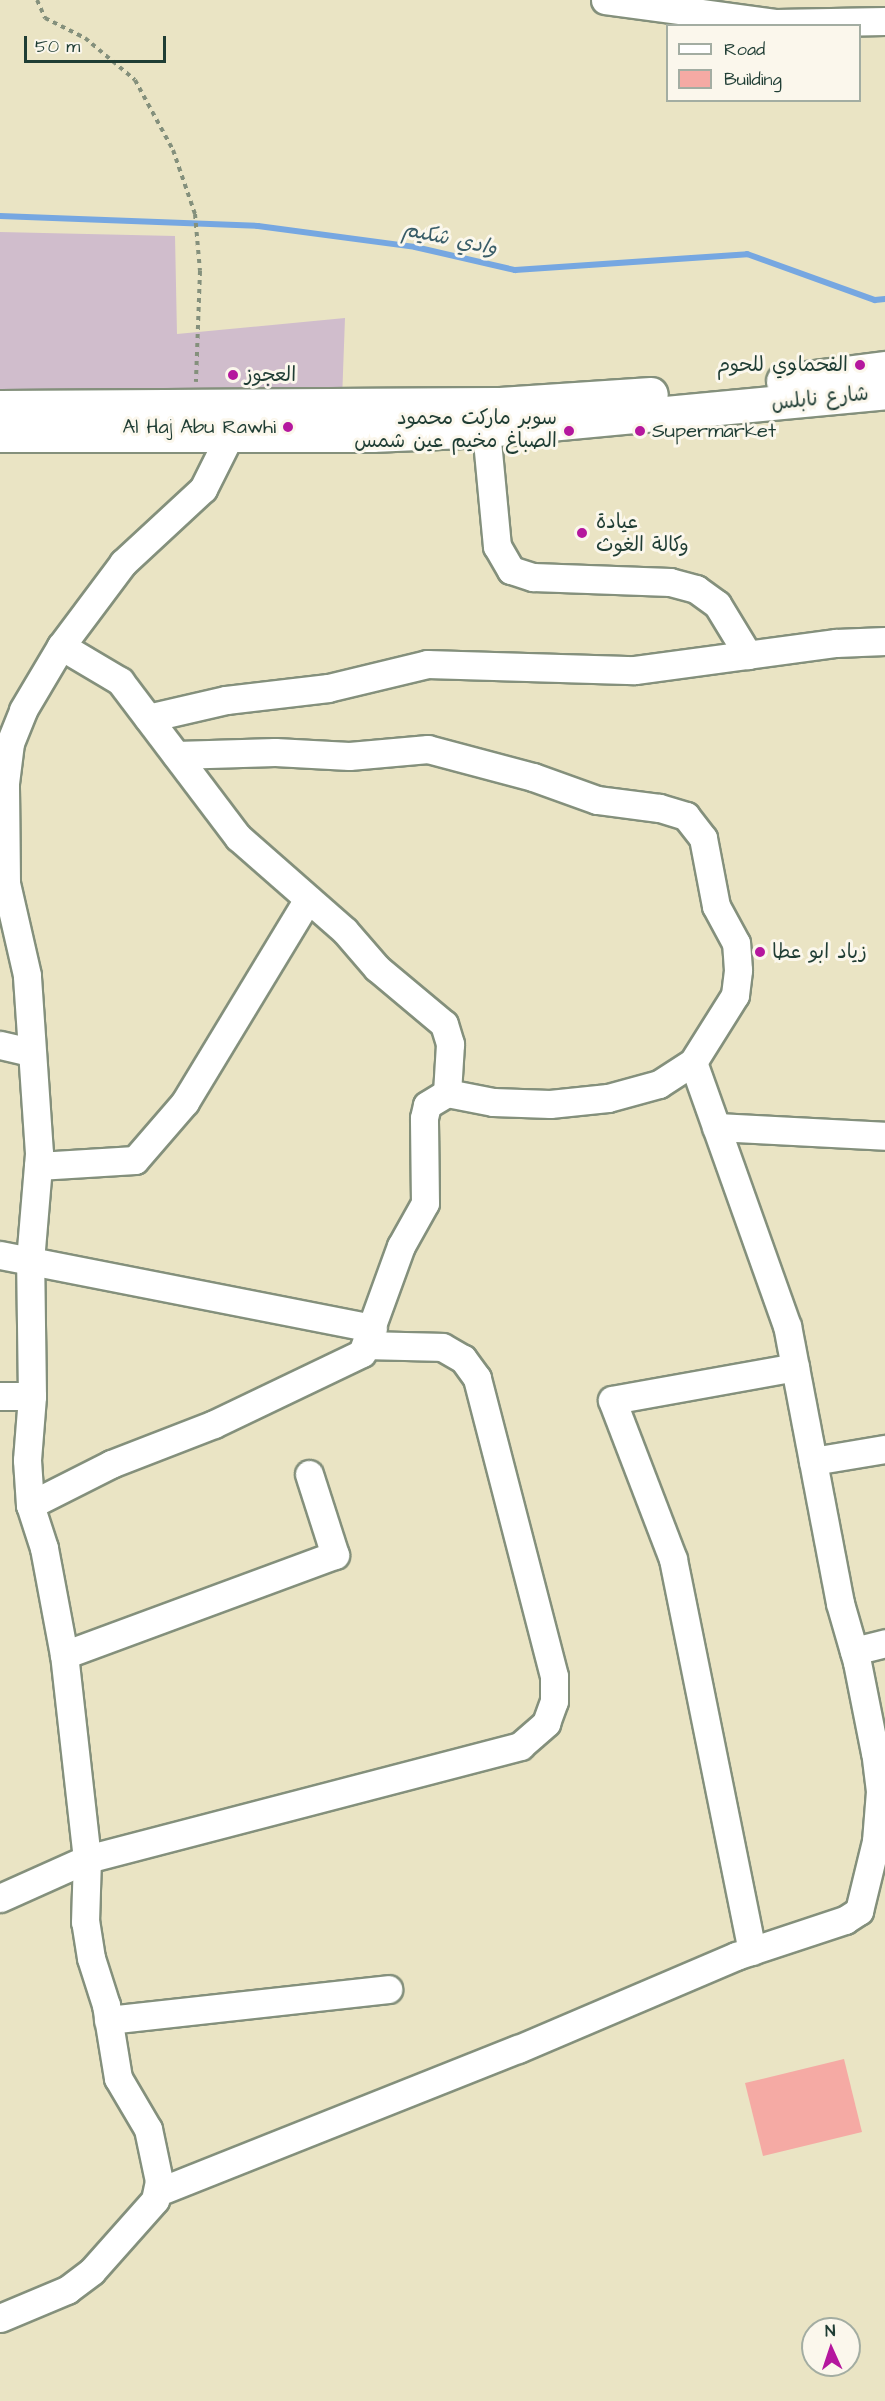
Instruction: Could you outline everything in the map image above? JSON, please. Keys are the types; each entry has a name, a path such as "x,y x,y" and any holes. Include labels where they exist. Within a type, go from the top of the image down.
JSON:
{"main road":[{"name":"شارع نابلس","path":"1,414 197,406 500,404 733,388 885,368"},
{"name":"شارع نابلس","path":"1,414 229,437 486,430 885,392"}],"street":[{"path":"605,0 776,23 885,21"},
{"path":"486,430 497,546 512,570 533,577 684,584 717,604 748,655"},
{"path":"158,2192 153,2142 117,2078 108,2020 85,1922 87,1859 64,1655 44,1548 30,1505 27,1460 32,1396 30,1261 38,1167 27,975 6,883 5,783 10,743 23,710 60,646 123,563 203,489 229,437"},
{"path":"148,718 226,700 328,688 427,664 635,670 836,643 885,641"},
{"path":"60,646 120,681 238,837 345,931 377,968 444,1024 450,1044 447,1093"},
{"path":"30,1505 111,1464 214,1424 356,1358 370,1336 401,1246 424,1203 424,1118 427,1105 447,1093 521,1104 579,1102 659,1084 693,1062 735,995 738,970 736,943 716,906 707,849 697,828 686,816 659,808 597,800 533,777 428,749 349,756 274,752 176,755"},
{"path":"38,1167 135,1160 185,1101 308,899"},
{"path":"0,1045 30,1052"},
{"path":"0,2318 67,2290 92,2271 158,2192 518,2049 752,1951 845,1920 859,1911 864,1899 876,1842 879,1791 854,1651 840,1603 795,1368 774,1287 693,1062"},
{"path":"716,1126 885,1136"},
{"path":"0,1255 370,1336 442,1347 463,1359 477,1378 554,1676 554,1701 546,1723 530,1740 510,1749 87,1859 0,1899"},
{"path":"752,1951 673,1559 612,1400 795,1368"},
{"path":"0,1396 32,1396"},
{"path":"813,1461 885,1449"},
{"path":"64,1655 335,1555 309,1474"},
{"path":"854,1651 885,1643"},
{"path":"108,2020 388,1989"}],"path":[{"path":"37,0 45,18 85,38 135,80 173,150 195,214 199,259 197,406"}],"shaded area":[{"path":"0,232 175,236 177,334 345,318 342,400 0,417"}],"building":[{"path":"844,2059 862,2132 763,2156 745,2083"}],"waterway":[{"name":"وادي شكيم","path":"0,216 258,226 415,247 515,270 747,254 875,300 885,299"}],"place":[{"name":"الفحماوي للحوم","path":"860,365"},
{"name":"العجوز","path":"233,375"},
{"name":"Al Haj Abu Rawhi","path":"288,427"},
{"name":"سوبر ماركت محمود الصباغ مخيم عين شمس","path":"569,431"},
{"name":"Supermarket","path":"640,431"},
{"name":"عيادة وكالة الغوث","path":"582,533"},
{"name":"زياد ابو عطا","path":"760,952"}]}
